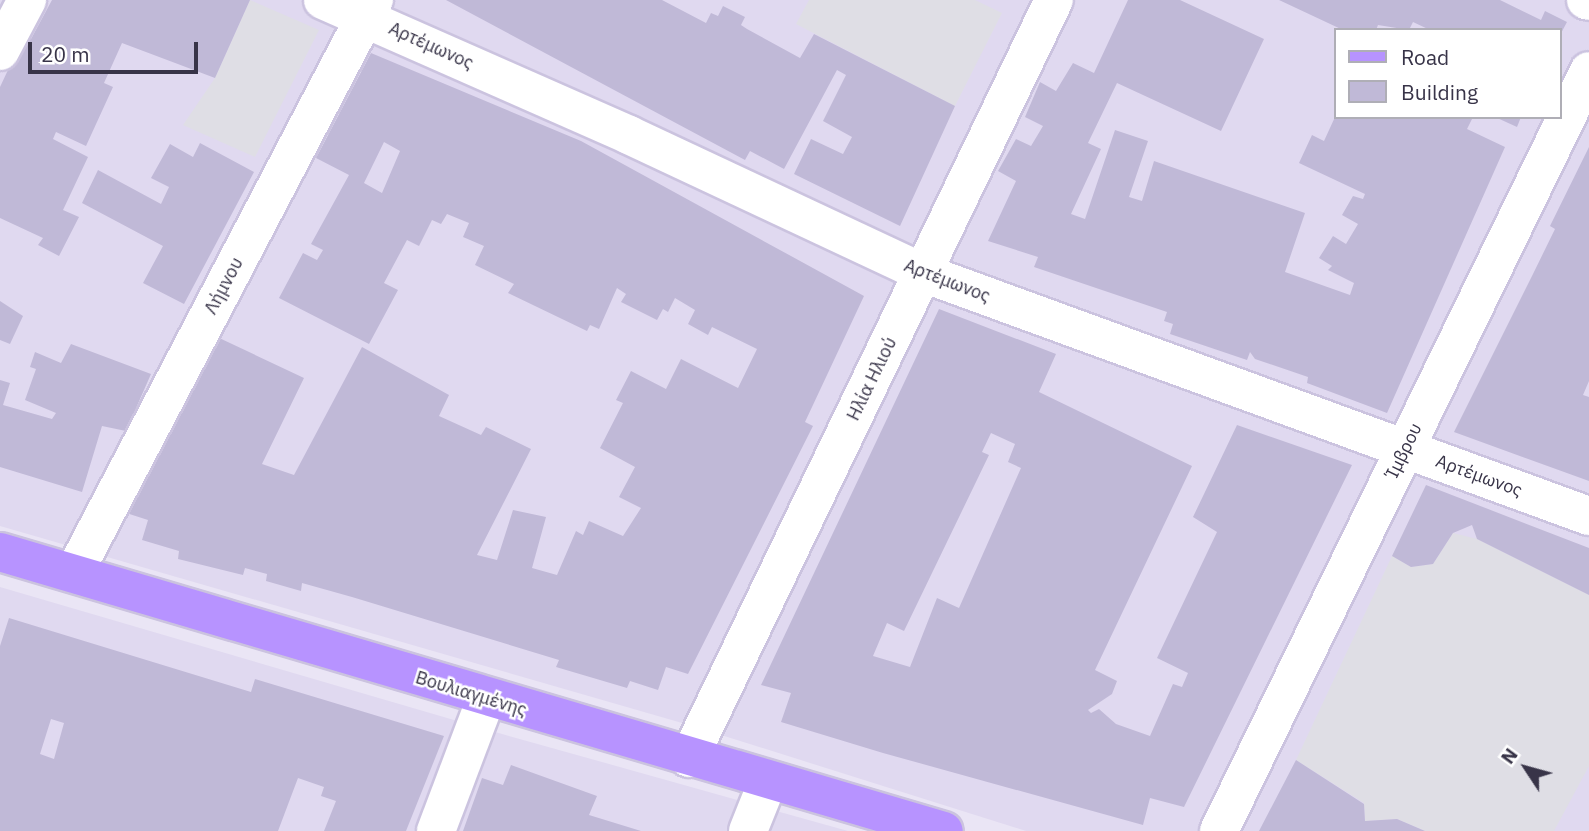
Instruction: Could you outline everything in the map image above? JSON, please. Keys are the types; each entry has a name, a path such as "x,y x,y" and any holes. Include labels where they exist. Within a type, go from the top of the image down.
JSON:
{"main road":[{"name":"Βουλιαγμένης","path":"0,552 486,699 944,831"}],"street":[{"path":"0,51 27,0"},
{"name":"Αρτέμωνος","path":"323,0 370,8 923,273 1589,516"},
{"name":"Ηλία Ηλιού","path":"689,758 1054,0"},
{"name":"Λήμνου","path":"74,573 370,8"},
{"name":"Ίμβρου","path":"1219,831 1589,71"},
{"path":"436,831 486,699"},
{"path":"748,831 768,781"}],"shaded area":[{"path":"0,0 1033,0 689,725 0,526"},
{"path":"250,0 319,30 255,157 183,125 215,78"},
{"path":"809,0 975,0 1002,13 955,106 796,24"},
{"path":"1061,0 1589,0 1589,831 1026,831 718,734"},
{"path":"1453,533 1477,539 1589,595 1589,766 1554,831 1425,831 1397,819 1365,821 1364,803 1296,760 1392,556 1411,567 1433,564"},
{"path":"0,587 495,732 848,831 0,831"}],"building":[{"path":"52,0 250,0 215,78 122,43 104,83 113,87 86,146 56,132 53,139 88,157 63,210 79,217 59,256 38,245 43,238 0,218 0,87 24,36 31,39"},
{"path":"446,0 662,0 706,23 711,13 718,16 723,6 745,17 741,25 800,58 814,34 955,106 900,226 794,174 811,139 843,154 852,137 823,121 846,75 837,70 784,169 750,151 745,160"},
{"path":"1128,0 1180,0 1264,39 1221,131 1117,83 1088,143 1101,149 1071,214 1085,219 1115,130 1148,141 1129,197 1142,201 1154,161 1305,213 1285,272 1350,295 1354,283 1328,270 1332,266 1319,258 1333,236 1346,244 1358,224 1342,215 1353,196 1363,199 1365,194 1299,163 1312,135 1324,141 1334,119 1472,119 1467,129 1505,147 1387,413 1307,383 1308,377 1255,359 1250,352 1247,360 1170,334 1173,324 1164,321 1167,312 1034,267 1038,257 988,241 1016,181 998,171 1016,139 1031,146 1043,126 1025,117 1040,82 1056,91 1073,63 1094,73"},
{"path":"1279,0 1500,0 1541,20 1545,11 1567,22 1561,33 1561,28 1426,28 1413,22 1410,28 1378,25 1377,28 1339,28"},
{"path":"371,53 581,141 864,296 805,422 813,426 688,674 666,667 658,690 630,681 627,688 556,667 559,660 352,597 302,583 301,591 266,581 267,574 245,568 243,575 178,559 179,551 142,540 148,520 120,511 215,336 304,378 262,464 294,475 362,347 449,395 439,416 481,435 486,427 531,449 477,555 497,560 513,510 546,517 532,568 557,575 576,531 583,535 589,521 623,536 641,508 619,497 635,467 600,448 623,403 616,400 631,371 666,389 681,359 738,388 757,349 712,327 708,335 688,324 695,310 675,298 668,312 663,309 657,320 621,302 626,294 617,288 599,329 590,325 587,331 508,293 514,284 475,265 484,246 463,237 469,223 447,214 441,224 432,220 419,246 407,240 384,283 398,290 369,344 279,298 303,253 317,260 323,250 311,244 349,175 316,158","holes":["384,142 400,151 382,193 364,183"]},
{"path":"1499,119 1520,119 1517,127"},
{"path":"200,143 254,172 184,304 143,283 163,246 82,203 98,170 161,204 169,187 151,178 170,144 193,157"},
{"path":"1589,147 1589,381 1583,395 1589,397 1589,481 1454,432 1555,229 1550,226"},
{"path":"0,301 23,316 10,344 0,340"},
{"path":"939,309 1056,354 1039,392 1192,466 1095,670 1117,681 1112,694 1088,710 1091,713 1099,709 1116,724 1150,736 1173,684 1182,687 1188,673 1157,658 1217,532 1193,517 1237,425 1352,465 1184,807 1150,798 1143,825 781,722 791,693 761,685","holes":["991,433 1015,444 1008,462 1021,468 959,608 937,598 910,667 873,656 887,623 904,631 989,455 982,452"]},
{"path":"71,344 151,374 126,431 102,426 82,492 0,467 0,380 10,383 3,405 52,419 56,413 25,400 36,369 30,367 35,352 61,363"},
{"path":"1426,485 1589,548 1589,595 1477,539 1472,525 1453,533 1433,564 1411,567 1392,556"},
{"path":"9,618 251,692 255,679 444,736 406,831 324,831 336,801 321,796 324,787 298,778 278,831 0,831 0,646","holes":["51,719 64,723 54,759 40,754"]},
{"path":"1296,760 1364,804 1365,821 1397,819 1425,831 1259,831"},
{"path":"511,765 597,796 589,815 641,831 463,831 482,778 503,785"}]}
